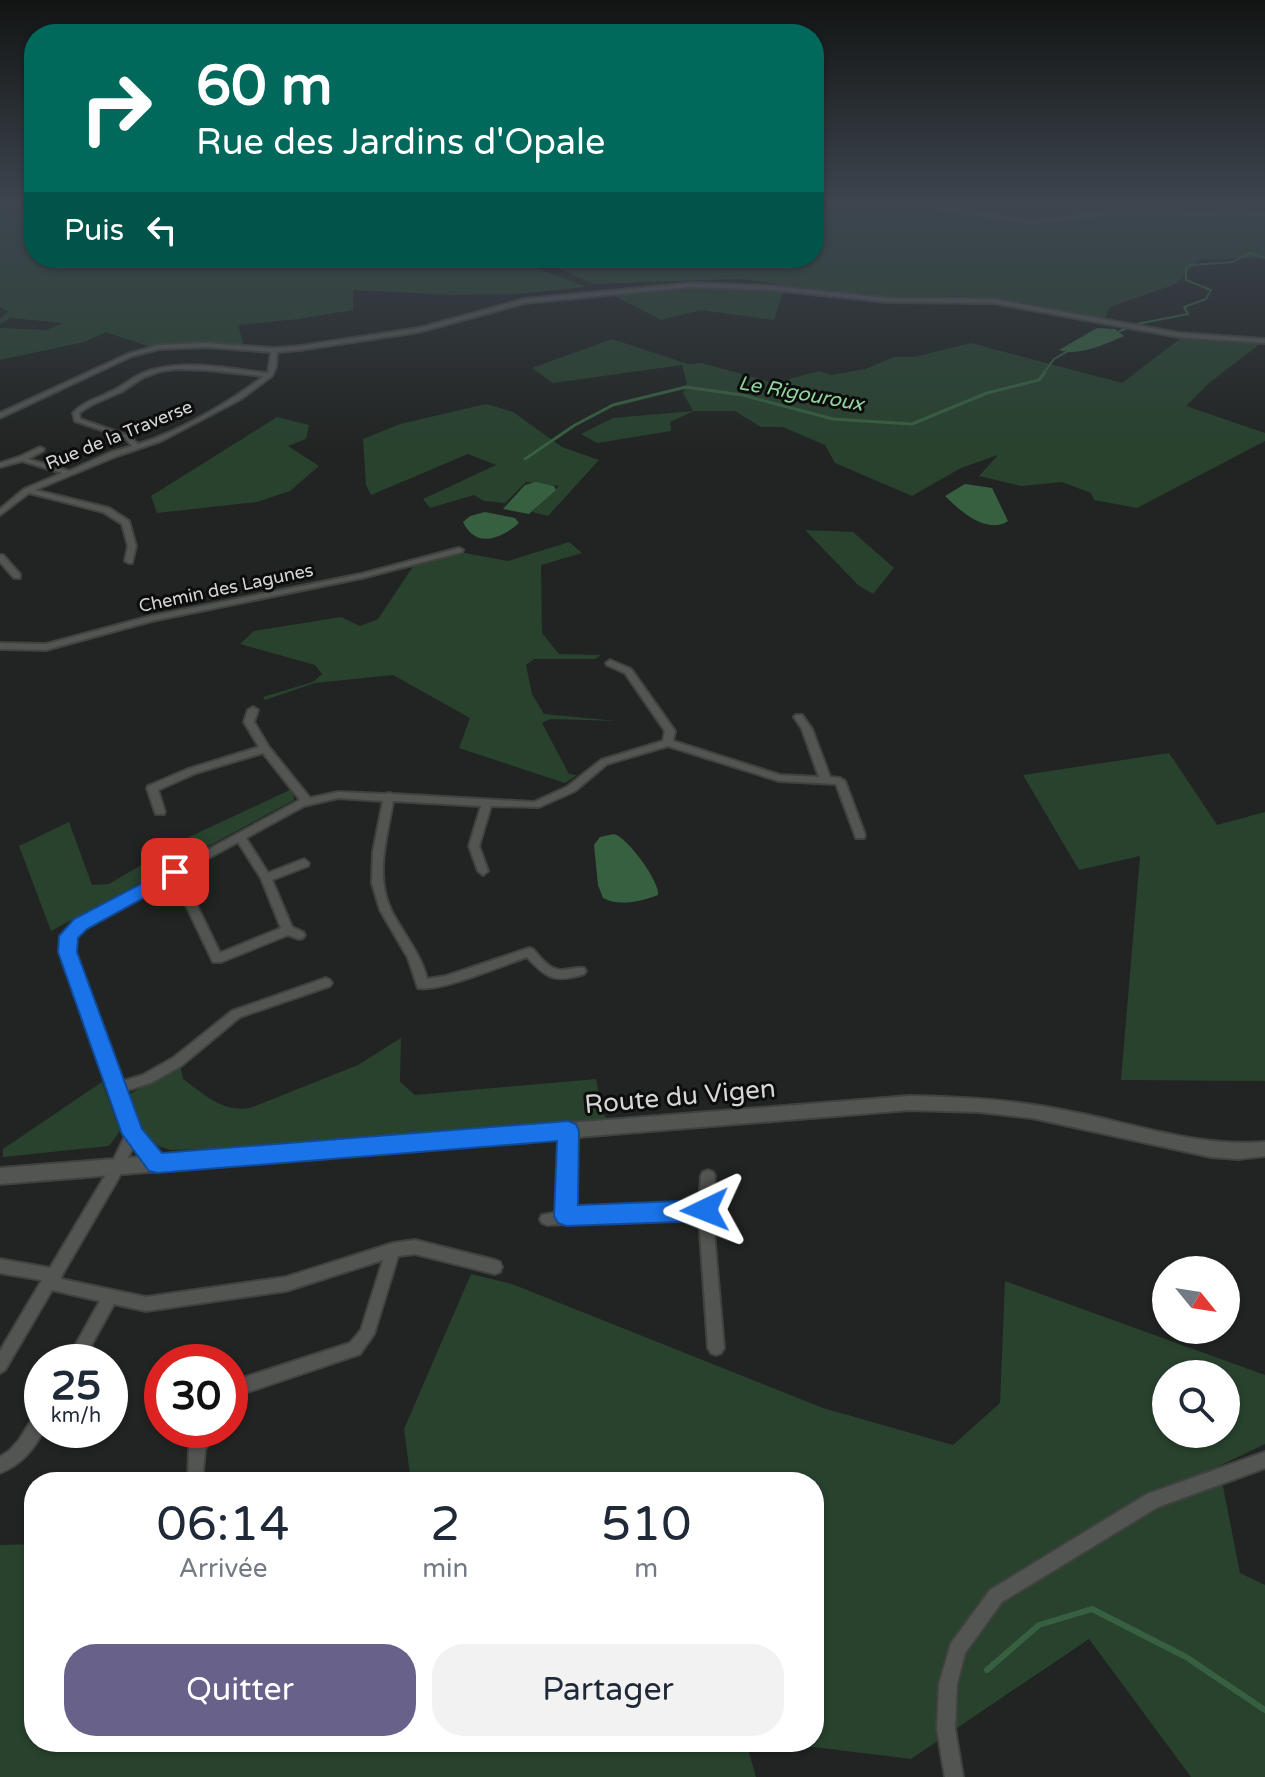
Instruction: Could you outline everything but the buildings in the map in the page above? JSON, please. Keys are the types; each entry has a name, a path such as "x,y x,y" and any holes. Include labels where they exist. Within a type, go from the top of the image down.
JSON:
{"street":[{"path":"0,416 146,349 193,345 274,350 419,330 511,304 552,297 697,286"},
{"path":"739,286 849,298 1014,303 1196,337 1265,341"},
{"path":"137,447 127,437 77,420 76,413 87,404 156,370 189,366 270,375 274,350"},
{"name":"Rue de la Traverse","path":"0,513 27,491 159,440 200,420 270,375"},
{"path":"22,459 40,449"},
{"path":"1,459 22,459 69,473"},
{"path":"27,491 106,510 126,523 132,546 129,561"},
{"name":"Chemin des Lagunes","path":"0,646 46,647 151,619 362,576 459,550"},
{"path":"0,557 17,576"},
{"path":"610,663 628,671 670,731 668,743"},
{"path":"253,710 249,722 265,749 307,801"},
{"path":"799,717 807,729 826,781"},
{"path":"157,1164 133,1134 67,952 68,936 80,924 307,801 338,795 535,805 571,789 604,762 668,743 779,778 840,781 860,835"},
{"path":"160,812 152,788 192,771 265,749"},
{"path":"389,796 376,882 385,909 420,967 422,985 529,952 550,974 560,977 580,971"},
{"path":"483,871 474,846 487,803"},
{"path":"175,872 217,959 294,932 240,836"},
{"path":"266,878 304,863"},
{"path":"117,1088 147,1079 177,1062 236,1014 326,983"},
{"name":"Route du Vigen","path":"0,1176 909,1103 1050,1114 1204,1149 1265,1149"},
{"path":"566,1216 568,1131"},
{"path":"0,1365 53,1279 133,1134"},
{"path":"708,1176 705,1210 716,1348"},
{"path":"547,1219 705,1210"},
{"path":"0,1266 146,1304 286,1284 393,1250 415,1247 495,1267"},
{"path":"248,1384 355,1349 367,1334 393,1250"},
{"path":"84,1344 111,1296"},
{"path":"0,1465 12,1460 24,1448"},
{"path":"196,1472 198,1448"},
{"path":"954,1777 946,1729 948,1684 957,1649 996,1596 1153,1500 1265,1460"}],"shaded area":[{"path":"0,286 586,287 518,294 452,295 353,290 353,310 238,325 244,346 194,343 151,347 106,332 84,342 0,360 0,328 47,330 63,323 11,318 0,324 0,318 8,312 0,307"},
{"path":"792,286 1170,286 1110,307 1105,318 1016,301 961,296 882,298"},
{"path":"722,287 783,292 774,320 701,310 661,320 613,295"},
{"path":"1097,328 1115,329 1124,336 1083,351 1059,350"},
{"path":"1181,338 1260,344 1209,383 1186,406 1265,433 1265,441 1137,508 1094,500 1091,493 1062,482 1021,486 979,476 998,455 961,468 912,496 835,463 825,445 783,427 761,427 735,411 694,411 670,422 671,431 597,443 581,434 613,418 693,411 683,393 687,383 682,365 553,383 532,368 612,339 688,364 702,363 774,383 819,371 831,375 865,369 894,357 914,357 971,343 1122,383"},
{"path":"486,404 513,412 562,447 599,460 548,516 532,512 559,486 526,482 505,503 484,501 474,495 430,508 423,499 496,465 468,454 371,495 366,485 363,439 400,424"},
{"path":"277,417 309,425 306,439 288,446 319,466 290,491 257,502 157,513 151,496"},
{"path":"536,482 554,486 556,490 529,514 503,509 525,485"},
{"path":"965,484 992,488 1008,521 1000,525 983,523 966,514 945,496"},
{"path":"485,512 515,518 519,523 497,537 475,536 463,522 470,516"},
{"path":"805,530 853,532 894,568 873,594 858,585"},
{"path":"569,542 582,553 541,565 542,633 559,654 601,655 595,659 534,659 526,665 532,694 544,714 617,721 550,719 542,723 569,774 577,775 565,783 459,748 470,718 393,675 315,683 265,700 263,697 313,682 322,674 315,665 240,644 254,631 341,617 360,626 378,619 414,565 459,552 508,561"},
{"path":"1169,753 1217,825 1265,812 1265,1081 1121,1080 1140,856 1079,870 1023,775"},
{"path":"292,789 294,800 51,931 19,846 69,822 92,885 109,884 189,837"},
{"path":"614,834 627,843 642,861 658,895 623,903 603,898 598,885 594,845 600,837"},
{"path":"401,1038 400,1082 415,1095 596,1079 603,1114 610,1122 378,1145 171,1150 145,1137 128,1095 180,1065 183,1079 214,1101 231,1108 250,1108 358,1065"},
{"path":"102,1082 120,1131 109,1146 3,1157 3,1149"},
{"path":"471,1274 512,1284 823,1408 953,1445 1000,1403 1005,1281 1152,1334 1152,1344 1179,1344 1224,1360 1152,1360 1152,1448 1240,1448 1240,1366 1265,1375 1265,1444 1219,1466 1240,1573 1265,1585 1265,1777 1191,1777 1089,1639 911,1759 824,1748 824,1472 410,1472 404,1429"},
{"path":"24,1544 24,1752 749,1752 756,1777 0,1777 0,1545"}],"waterway":[{"name":"Le Rigouroux","path":"1113,334 1137,324 1188,314 1184,307 1206,299 1211,290 1201,286"},
{"name":"Le Rigouroux","path":"1043,374 1054,359 1068,351"},
{"name":"Le Rigouroux","path":"525,459 575,425 613,405 686,387 742,395 833,419 912,424 987,393 1039,380 1045,372"},
{"path":"987,1670 1039,1625 1092,1609 1186,1657 1265,1710"}],"route":[{"path":"175,872 80,924 68,936 67,952 133,1134 157,1164 568,1131 566,1216 705,1210"}]}
